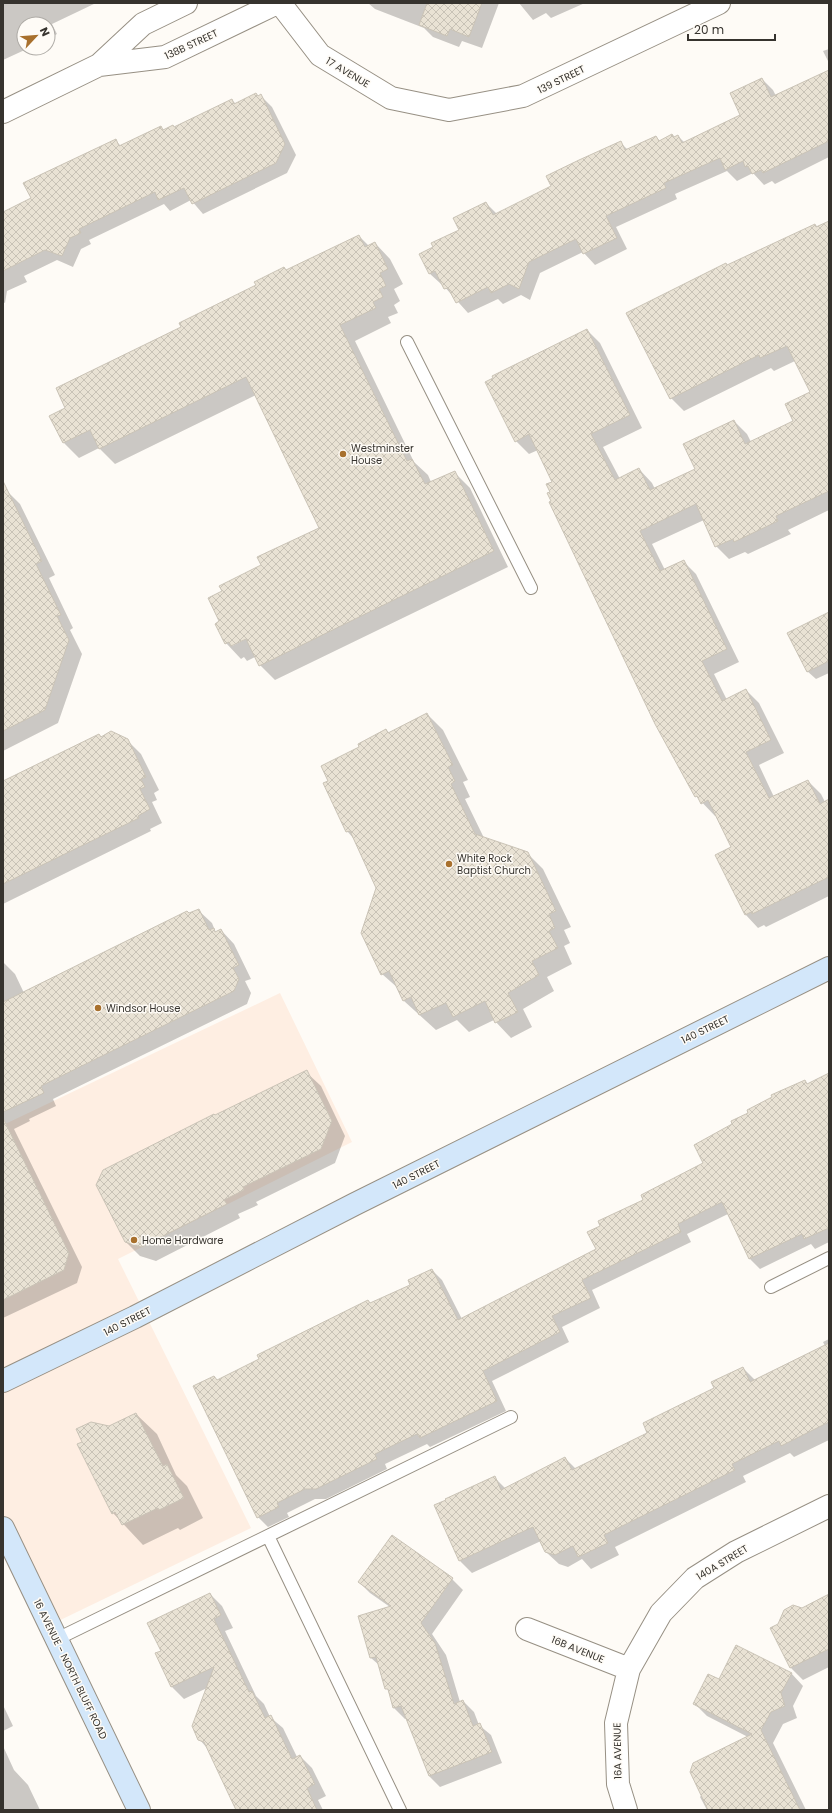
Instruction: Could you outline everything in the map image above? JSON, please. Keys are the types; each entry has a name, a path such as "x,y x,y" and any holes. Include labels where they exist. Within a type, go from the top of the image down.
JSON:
{"main road":[{"name":"140 STREET","path":"3,1381 135,1317 355,1204 829,968"},
{"name":"16 AVENUE - NORTH BLUFF ROAD","path":"3,1528 139,1810"}],"street":[{"name":"138B STREET","path":"3,112 99,65 143,24 186,3"},
{"name":"138B STREET","path":"99,65 165,57 277,3"},
{"name":"17 AVENUE","path":"280,3 320,55 391,98"},
{"name":"139 STREET","path":"391,98 449,110 523,96 693,9 719,3"},
{"name":"140A STREET","path":"629,1669 661,1613 695,1578 736,1552 829,1506"},
{"name":"16B AVENUE","path":"527,1629 629,1669"},
{"name":"16A AVENUE","path":"626,1810 618,1784 616,1723 629,1669"}],"lane":[{"path":"407,342 531,588"},
{"path":"771,1287 829,1258"},
{"path":"57,1639 511,1417"},
{"path":"268,1536 400,1810"}],"shaded area":[{"path":"280,993 352,1142 118,1259 251,1528 50,1625 3,1528 3,1125"}],"building":[{"path":"427,3 482,3 469,37 450,29 447,36 419,25"},
{"path":"829,70 829,141 763,173 761,170 752,174 748,166 745,167 743,161 725,170 720,158 664,183 666,188 606,216 617,238 583,254 576,239 529,262 519,289 509,284 491,293 488,287 456,303 448,288 444,289 435,271 429,274 419,254 433,247 431,243 459,230 453,218 486,202 493,215 551,186 546,176 621,141 625,150 656,136 659,141 672,134 674,137 678,135 682,143 740,115 730,93 762,78 771,97"},
{"path":"256,93 258,96 261,94 285,144 276,163 192,204 184,188 158,200 155,192 79,229 81,233 70,238 62,256 45,250 3,271 3,212 31,198 23,183 116,139 119,146 161,126 163,130 173,125 174,127 232,99 234,104"},
{"path":"829,221 829,491 776,516 778,521 734,542 733,539 715,547 696,504 640,531 660,571 684,560 727,649 702,661 722,701 746,689 771,740 746,752 769,798 808,780 820,804 829,799 829,877 752,914 751,912 745,915 715,855 731,847 708,800 701,804 697,796 695,797 655,724 549,502 551,501 547,493 550,492 546,484 552,482 529,434 515,442 485,382 493,378 492,376 587,329 630,415 591,434 615,480 639,468 650,490 695,469 683,444 734,420 745,444 793,421 785,404 810,392 787,346 760,358 759,355 670,399 626,313 726,263 727,265 815,224 816,227"},
{"name":"Westminster House","path":"359,235 365,247 375,242 388,269 380,273 386,286 379,289 383,297 373,302 376,308 340,325 407,461 412,459 425,484 455,471 494,551 259,666 246,639 231,646 229,642 225,644 215,624 219,621 208,598 222,591 219,586 261,565 257,557 319,528 246,377 99,449 90,430 63,443 49,416 65,408 56,388 181,327 179,323 256,285 254,282 284,267 286,270"},
{"path":"3,481 42,561 36,564 61,615 57,616 69,640 45,710 3,731"},
{"path":"829,612 829,661 807,672 787,633"},
{"name":"White Rock Baptist Church","path":"427,713 453,765 448,767 455,781 451,784 475,834 528,852 556,911 549,914 555,928 549,931 558,948 532,961 539,975 508,993 518,1012 495,1023 485,1001 453,1017 446,1003 419,1015 411,997 403,1001 389,971 381,975 361,933 376,888 350,831 346,832 323,783 328,781 321,766 359,747 358,744 386,729 388,733"},
{"path":"111,731 128,739 146,777 141,779 145,787 140,789 150,809 138,816 139,818 3,884 3,781 99,734 101,737"},
{"name":"Windsor House","path":"199,909 209,930 214,928 215,932 221,929 239,965 233,968 239,979 234,991 41,1086 44,1093 3,1112 3,1002 187,911 189,913"},
{"path":"307,1070 332,1121 321,1149 243,1187 244,1190 224,1200 227,1204 141,1247 125,1242 96,1185 103,1170 214,1114 215,1115"},
{"path":"829,1073 829,1228 804,1239 802,1234 749,1259 722,1202 678,1224 681,1232 582,1280 591,1298 552,1316 560,1332 483,1371 497,1401 420,1438 417,1434 375,1454 377,1459 316,1489 305,1489 277,1503 279,1507 257,1518 193,1386 214,1376 217,1380 259,1359 257,1355 368,1300 370,1303 410,1285 408,1280 432,1269 458,1320 596,1249 587,1232 600,1226 598,1221 643,1200 641,1195 703,1163 694,1145 732,1124 731,1121 748,1113 747,1110 772,1097 771,1095 805,1080 807,1084"},
{"path":"3,1118 69,1253 64,1270 3,1300"},
{"path":"829,1343 829,1422 781,1446 779,1441 732,1464 735,1470 604,1535 608,1543 578,1557 573,1546 555,1555 545,1552 533,1527 459,1561 434,1505 495,1476 501,1490 565,1457 572,1470 647,1433 643,1423 714,1388 711,1382 743,1367 750,1382"},
{"path":"136,1413 163,1466 167,1464 184,1498 159,1510 158,1508 122,1525 115,1512 112,1514 77,1444 82,1442 76,1429 91,1422 109,1426"},
{"path":"392,1535 453,1578 421,1623 435,1643 454,1704 463,1700 473,1726 480,1723 492,1752 429,1776 401,1706 393,1708 388,1689 385,1689 376,1657 370,1658 358,1616 391,1606 358,1582"},
{"path":"210,1593 221,1615 214,1619 249,1692 252,1691 265,1718 271,1715 292,1759 300,1755 315,1784 307,1788 317,1810 236,1810 204,1742 198,1740 192,1726 214,1667 171,1687 155,1653 161,1651 147,1623"},
{"path":"829,1594 829,1649 790,1668 770,1628 778,1624 784,1610 793,1605 802,1608"},
{"path":"736,1645 792,1673 781,1693 785,1706 771,1712 761,1730 800,1810 708,1810 690,1772 693,1763 752,1734 693,1704 708,1674 719,1679"}],"place":[{"name":"Westminster House","path":"343,454"},
{"name":"White Rock Baptist Church","path":"449,864"},
{"name":"Windsor House","path":"98,1008"},
{"name":"Home Hardware","path":"134,1240"}]}
